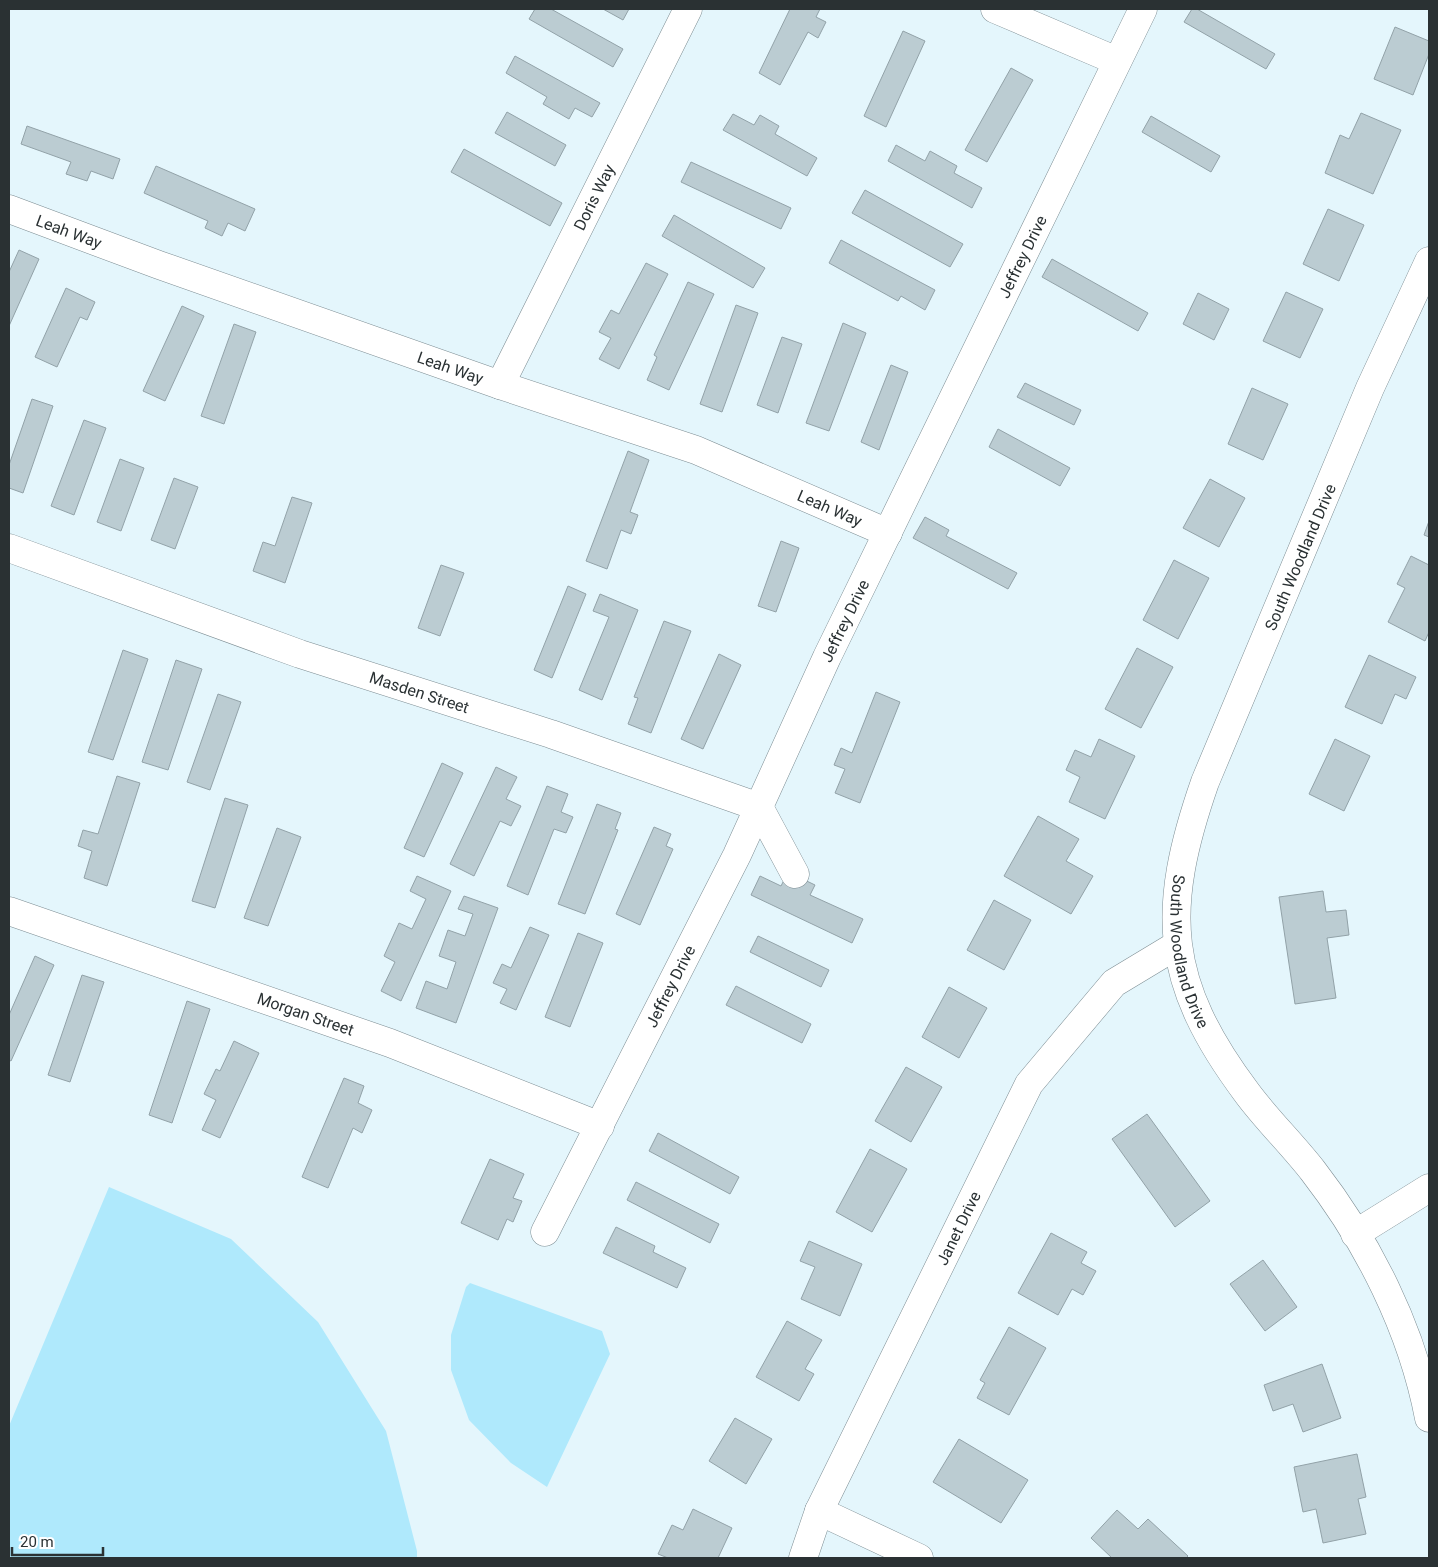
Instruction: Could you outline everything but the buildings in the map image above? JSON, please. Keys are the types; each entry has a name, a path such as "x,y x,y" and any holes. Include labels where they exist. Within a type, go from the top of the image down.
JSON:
{"street":[{"name":"Doris Way","path":"500,385 688,9"},
{"path":"995,9 1117,60"},
{"name":"Jeffrey Drive","path":"545,1232 759,807 827,657 1143,9"},
{"name":"Leah Way","path":"9,210 500,385 696,450 888,533"},
{"name":"South Woodland Drive","path":"1429,260 1370,388 1205,782 1189,827 1179,874 1176,921 1177,945 1181,968 1196,1012 1219,1054 1248,1095 1313,1171 1355,1234 1392,1302 1411,1351 1429,1418"},
{"name":"Masden Street","path":"9,548 300,654 551,734 759,807"},
{"path":"759,807 795,874"},
{"name":"Morgan Street","path":"9,911 390,1042 600,1126"},
{"name":"Janet Drive","path":"803,1558 819,1511 1029,1084 1114,983 1177,945"},
{"path":"1355,1234 1429,1188"},
{"path":"819,1511 920,1558"}],"shaded area":[{"path":"109,1187 231,1239 318,1322 386,1431 417,1551 417,1558 9,1558 9,1426"},
{"path":"470,1283 602,1331 610,1354 547,1487 511,1463 469,1420 451,1370 451,1335 466,1287"}]}
